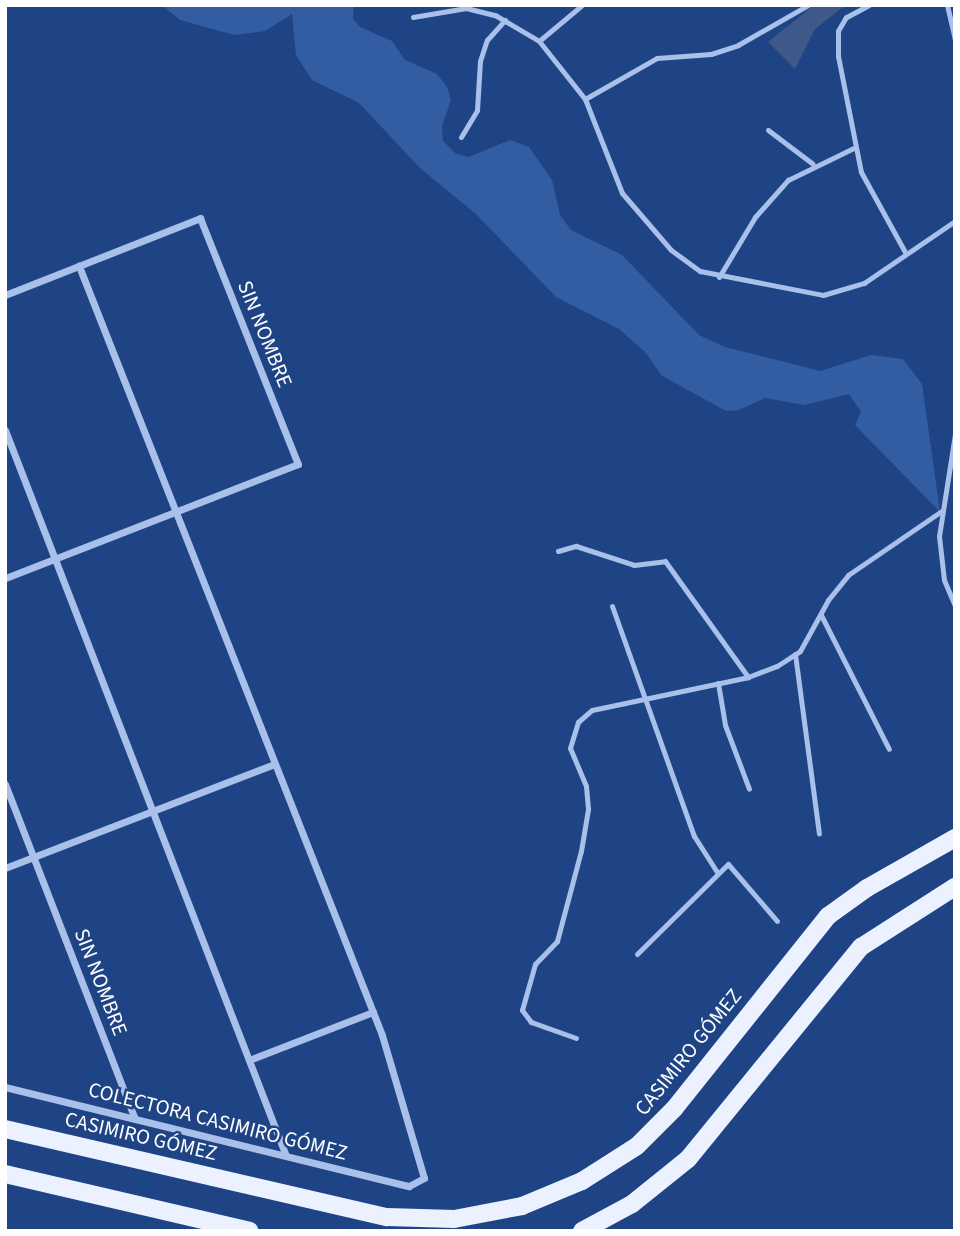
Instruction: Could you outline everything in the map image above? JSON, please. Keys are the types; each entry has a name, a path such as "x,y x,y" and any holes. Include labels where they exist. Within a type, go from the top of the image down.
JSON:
{"main road":[{"name":"CASIMIRO GÓMEZ","path":"5,1129 387,1217 454,1219 522,1206 582,1181 637,1146 674,1109 828,916 867,888 955,838"},
{"path":"582,1231 639,1199 688,1159 861,947 955,887"},
{"path":"5,1174 249,1231"}],"street":[{"name":"SIN NOMBRE","path":"5,295 200,218 298,464 5,579"},
{"path":"79,266 373,1012 249,1060"},
{"path":"5,430 286,1156"},
{"path":"5,868 275,764"},
{"name":"SIN NOMBRE","path":"5,785 135,1119"},
{"name":"COLECTORA CASIMIRO GÓMEZ","path":"5,1087 410,1186 421,1182 424,1169 373,1012"}],"lane":[{"path":"539,41 582,5"},
{"path":"586,99 657,58 711,54 738,45 808,5"},
{"path":"869,5 846,17 836,42 854,148 861,172 905,252"},
{"path":"947,5 955,39"},
{"path":"413,17 466,8 505,20 539,41 586,99 622,193 685,263 719,277 823,295 863,283 905,252 955,221"},
{"path":"461,136 477,110 480,61 487,40 505,20"},
{"path":"768,130 813,164"},
{"path":"719,277 771,197 813,164 854,148"},
{"path":"955,434 940,512 940,558 955,606"},
{"path":"576,1038 531,1022 523,1010 535,964 557,941 582,851 588,809 586,786 570,748 571,736 592,710 748,677 795,654 848,575 940,512"},
{"path":"558,551 576,546 634,565 666,561 748,677"},
{"path":"611,606 694,836 717,873"},
{"path":"821,615 889,749"},
{"path":"795,654 819,833"},
{"path":"718,682 725,725 749,789"},
{"path":"637,954 728,864 777,921"}],"shaded area":[{"path":"162,5 354,5 353,19 360,27 392,41 405,60 437,74 447,87 451,100 442,126 443,141 455,153 469,157 510,140 529,147 552,180 560,215 571,230 622,255 699,335 725,347 820,371 871,355 903,359 922,384 940,512 855,425 861,412 849,394 804,405 765,398 739,410 726,411 661,375 646,353 619,329 556,297 476,214 420,168 359,103 312,80 296,55 292,14 265,31 234,35 180,20"},
{"path":"814,5 846,5 815,29 795,69 768,42"}]}
